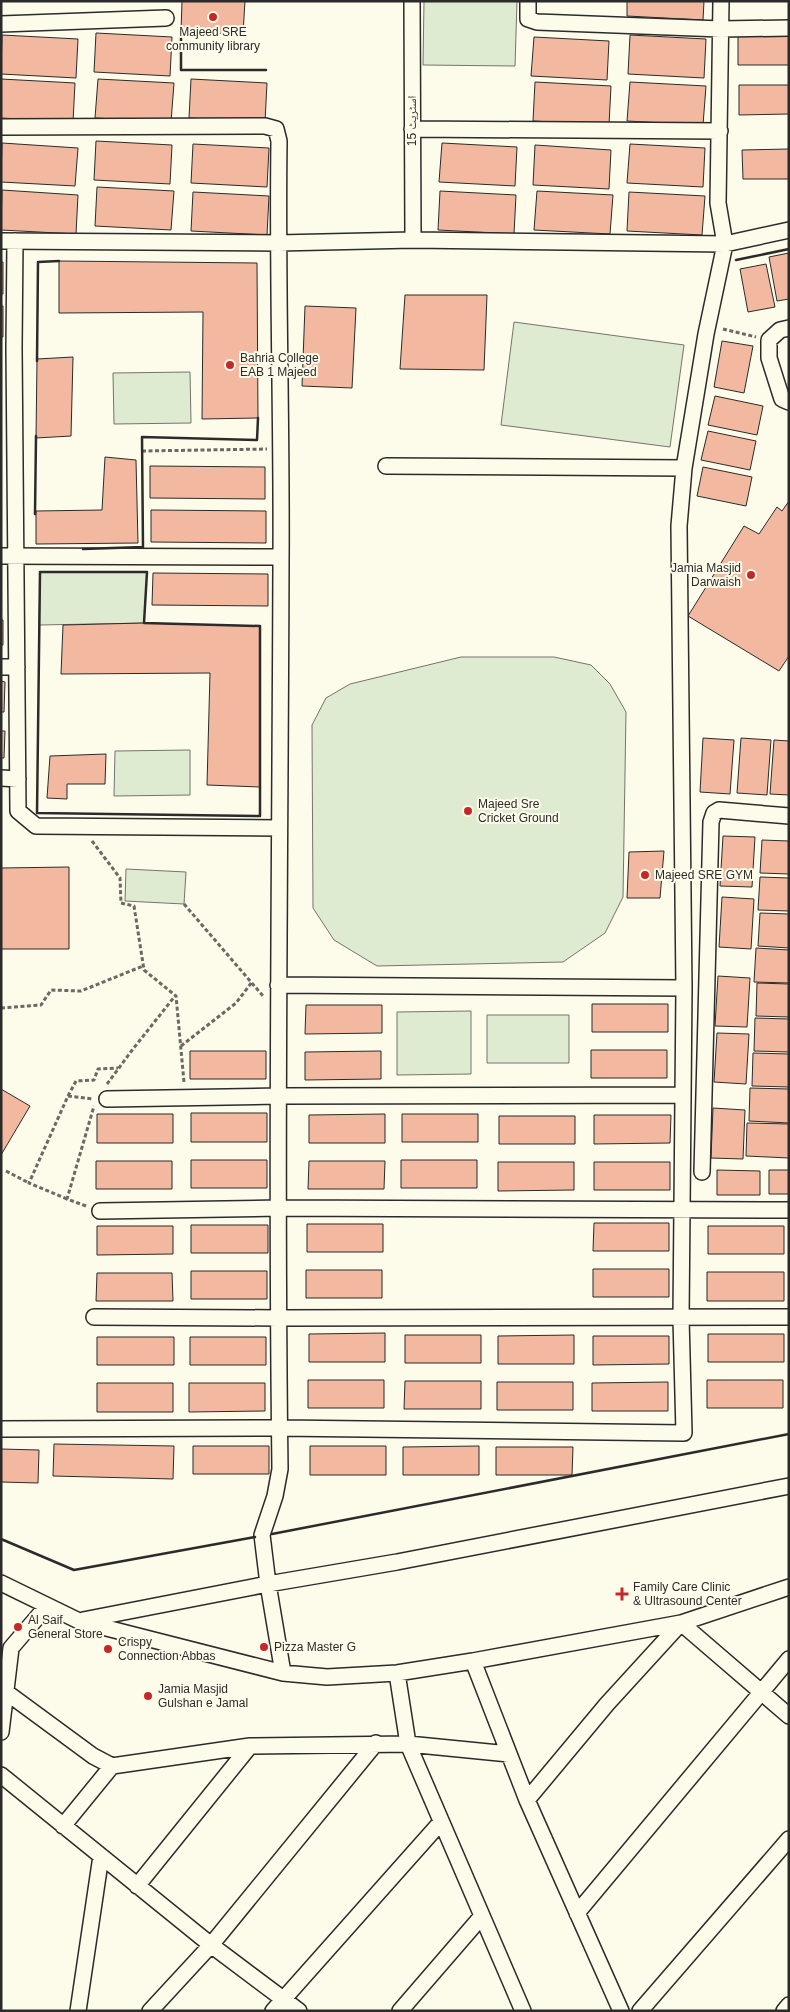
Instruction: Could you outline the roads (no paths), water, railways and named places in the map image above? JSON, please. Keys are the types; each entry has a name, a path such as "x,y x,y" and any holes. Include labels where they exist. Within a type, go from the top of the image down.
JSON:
{"street":[{"name":"اسٹریٹ 15","path":"412,1 413,240"},
{"path":"528,1 528,19 537,22 721,29 789,28"},
{"path":"1,1429 280,1428 684,1433 681,1318 684,988 679,526 684,468 708,325 725,244 718,203 721,1"},
{"path":"1,24 166,18"},
{"path":"1,127 265,126 276,130 279,141 281,556 278,1208 280,1470 276,1496 262,1535 283,1673"},
{"path":"412,129 720,131"},
{"path":"279,828 36,826 18,812 18,779 9,667 8,241 278,243 413,240 725,244 789,230"},
{"path":"789,328 780,330 769,340 769,358 782,400 789,402"},
{"path":"386,466 684,468"},
{"path":"8,556 281,556"},
{"path":"1,778 18,779"},
{"path":"702,1172 711,822 714,813 719,810 789,816"},
{"path":"278,985 684,988"},
{"path":"106,1099 278,1096 683,1095"},
{"path":"100,1211 278,1208 789,1210"},
{"path":"94,1317 789,1317"},
{"path":"79,1621 789,1486"},
{"path":"1,1583 79,1621 283,1673 326,1677 397,1673 682,1623 789,1587"},
{"path":"1,1732 6,1692 6,1646 47,1606"},
{"path":"682,1623 789,1716"},
{"path":"527,1800 607,1704 682,1623"},
{"path":"577,1913 789,1659"},
{"path":"474,1661 527,1800 621,2011"},
{"path":"397,1673 408,1744 523,2010"},
{"path":"6,1692 93,1756 112,1766 250,1746 376,1743 408,1744 509,1754"},
{"path":"150,2011 211,1946 376,1743"},
{"path":"138,1886 250,1746"},
{"path":"63,1826 112,1766"},
{"path":"1,1775 211,1946 300,2011"},
{"path":"272,2011 441,1822"},
{"path":"640,2011 789,1839"},
{"path":"78,2011 101,1856"},
{"path":"400,2011 482,1916"},
{"path":"784,2011 789,2006"}],"place":[{"name":"Majeed SRE community library","path":"213,17"},
{"name":"Bahria College EAB 1 Majeed","path":"230,365"},
{"name":"Jamia Masjid Darwaish","path":"751,575"},
{"name":"Majeed Sre Cricket Ground","path":"468,811"},
{"name":"Majeed SRE GYM","path":"645,875"},
{"name":"Family Care Clinic & Ultrasound Center","path":"622,1594"},
{"name":"Al Saif General Store","path":"18,1627"},
{"name":"Pizza Master G","path":"264,1647"},
{"name":"Crispy Connection Abbas","path":"108,1649"},
{"name":"Jamia Masjid Gulshan e Jamal","path":"148,1696"}]}
